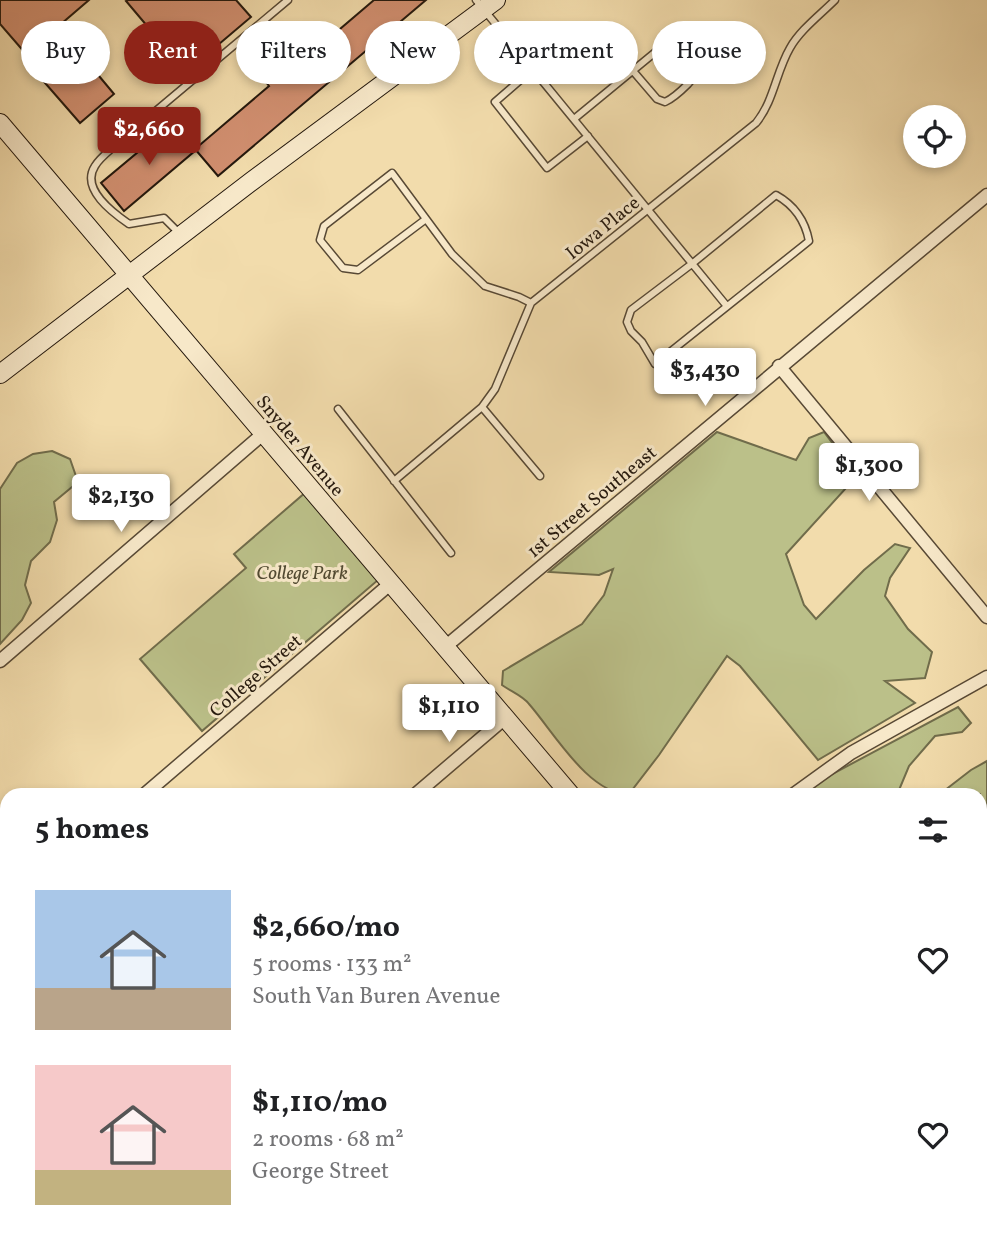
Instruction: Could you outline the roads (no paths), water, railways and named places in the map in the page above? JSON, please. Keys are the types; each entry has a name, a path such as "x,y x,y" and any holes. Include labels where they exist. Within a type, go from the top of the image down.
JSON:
{"main road":[{"path":"0,374 485,3"},
{"name":"Snyder Avenue","path":"0,123 565,788"}],"street":[{"name":"1st Street Southeast","path":"445,647 987,195"},
{"path":"779,366 987,617"},
{"path":"0,661 264,433"},
{"name":"College Street","path":"152,788 390,584"},
{"path":"802,788 851,753 987,677"},
{"path":"423,788 505,718"}],"lane":[{"path":"181,235 164,218 129,224 107,209 92,184 94,167 120,141 288,0"},
{"name":"Iowa Place","path":"394,481 482,407 495,389 531,303 756,123 769,100 788,50 835,0"},
{"path":"485,3 498,21"},
{"path":"681,31 701,55 701,65 696,76 670,100 662,102 633,71 681,31"},
{"path":"516,84 495,102 547,168 588,136"},
{"path":"545,84 726,305"},
{"path":"574,119 617,84"},
{"path":"426,219 358,270 343,268 320,240 324,226 392,173 452,254 485,286 531,303"},
{"path":"776,195 790,203 807,228 809,241 726,305 655,364 627,322 631,310 776,195"},
{"path":"482,407 540,477"},
{"path":"338,409 451,553"}],"park label":[{"name":"College Park","path":"302,572"}]}
